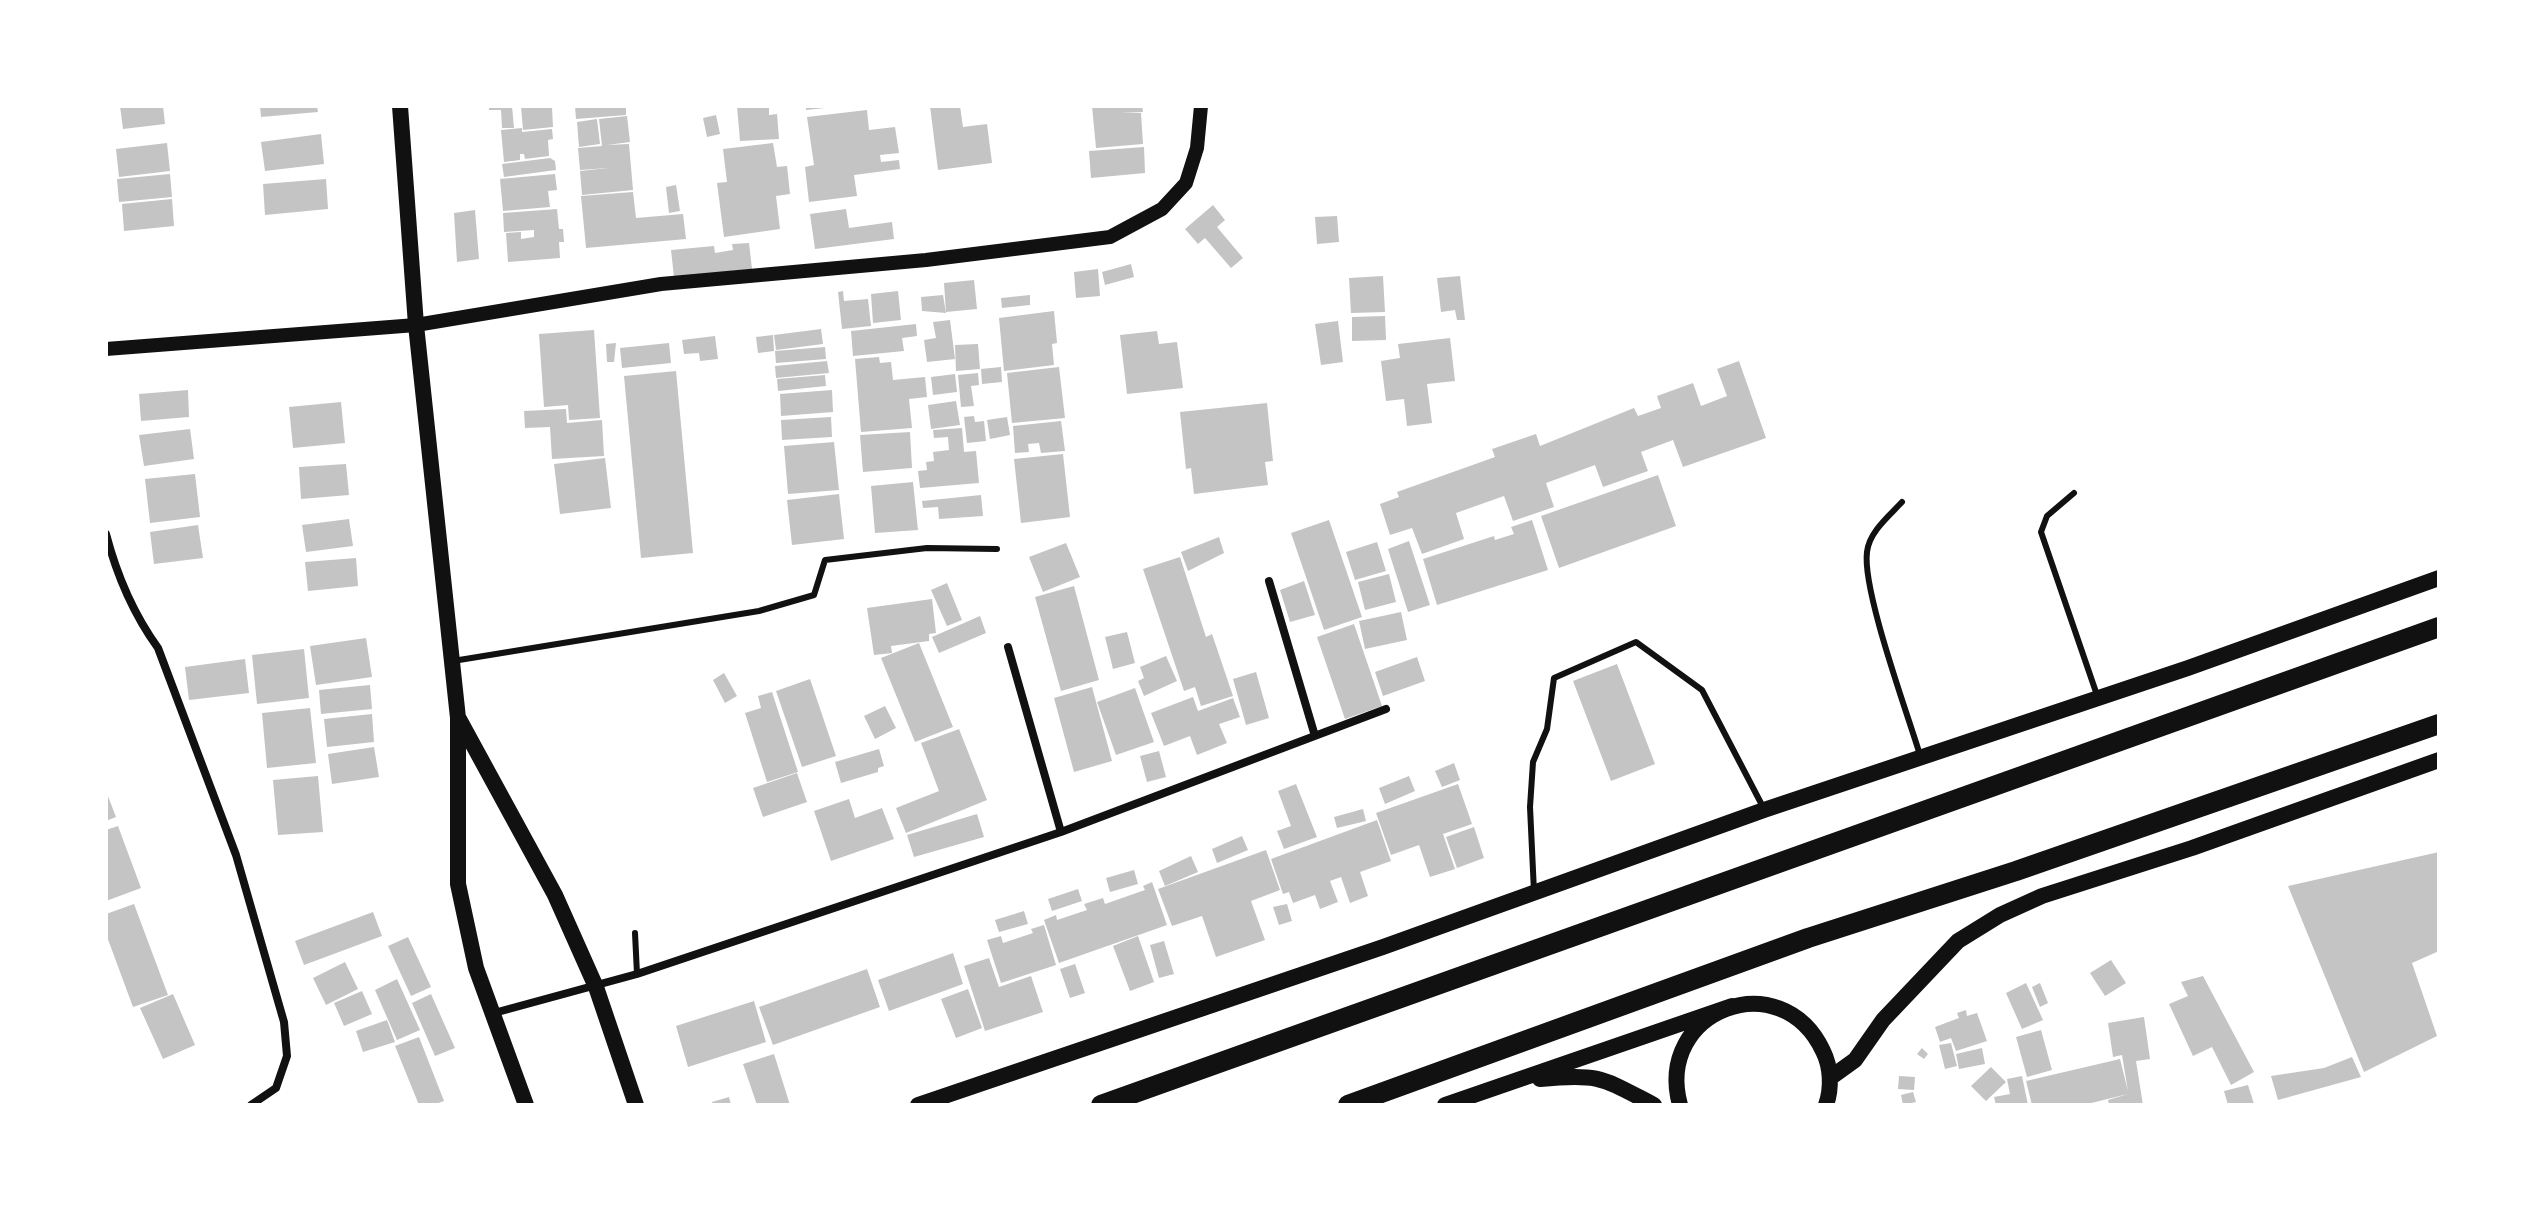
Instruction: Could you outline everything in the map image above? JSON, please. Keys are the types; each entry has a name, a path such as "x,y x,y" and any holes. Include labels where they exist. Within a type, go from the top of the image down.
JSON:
{"main road":[{"path":"400,106 416,325 458,718 458,884 476,968 526,1105"},
{"path":"918,1105 2439,578"},
{"path":"1101,1105 2439,627"},
{"path":"458,718 555,895 596,987 636,1105"},
{"path":"1348,1105 1808,938 2016,871 2439,724"},
{"path":"1830,1078 1855,1060 1883,1020 1958,941 2000,915 2042,896 2192,848 2439,760"},
{"path":"1445,1105 1732,1006 1752,1003 1790,1013 1818,1040 1827,1058 1830,1078 1826,1105"},
{"path":"1680,1105 1675,1088 1677,1062 1688,1037 1707,1017 1732,1006"},
{"path":"1514,1081 1592,1076 1608,1079 1654,1105"}],"street":[{"path":"106,349 416,325 661,284 926,260 1110,237 1162,209 1186,183 1197,148 1201,106"},
{"path":"106,534 117,575 138,620 158,648 236,855 284,1022 287,1056 276,1088 251,1105"},
{"path":"1269,581 1315,736"},
{"path":"1008,647 1061,832"},
{"path":"494,1013 637,974 1061,832 1386,709"}],"lane":[{"path":"2074,493 2047,516 2041,532 2098,698"},
{"path":"1902,502 1874,533 1867,552 1870,584 1920,757"},
{"path":"452,661 759,611 814,595 825,560 927,548 997,549"},
{"path":"1534,893 1530,807 1533,762 1547,729 1554,678 1636,642 1702,690 1764,810"},
{"path":"635,933 637,974"}],"building":[{"path":"120,106 163,106 165,124 123,129"},
{"path":"260,106 317,106 318,112 261,117"},
{"path":"489,106 512,106 514,128 502,128 501,110 489,110"},
{"path":"521,106 552,107 553,127 523,130"},
{"path":"575,106 626,106 626,115 576,119"},
{"path":"737,106 769,106 769,115 777,114 779,139 740,141"},
{"path":"806,106 825,106 825,108 806,110"},
{"path":"930,106 960,106 963,127 987,124 992,163 938,170"},
{"path":"1092,106 1142,106 1143,112 1121,113 1141,113 1143,144 1096,148"},
{"path":"867,110 869,130 895,127 899,153 880,155 881,162 899,160 900,169 854,175 857,196 809,202 805,167 814,165 807,117"},
{"path":"716,115 720,134 707,137 703,118"},
{"path":"627,116 630,142 607,145 629,144 633,190 582,195 580,171 608,168 580,170 578,148 602,146 599,119"},
{"path":"597,119 600,144 579,147 577,122"},
{"path":"522,128 522,132 552,129 553,139 548,140 549,156 525,159 524,154 520,154 520,160 504,162 501,130"},
{"path":"321,134 324,164 265,171 261,142"},
{"path":"167,143 170,171 119,177 116,149"},
{"path":"773,143 777,167 787,166 790,194 776,196 780,229 724,237 717,183 727,182 723,149"},
{"path":"1144,147 1145,173 1091,178 1089,151"},
{"path":"550,158 555,161 556,170 504,177 502,164"},
{"path":"170,174 172,197 119,202 117,179"},
{"path":"555,174 557,190 548,191 550,207 503,211 500,179"},
{"path":"326,179 328,209 265,215 263,184"},
{"path":"676,185 680,211 669,213 666,187"},
{"path":"633,192 636,218 683,214 686,239 586,248 581,196"},
{"path":"172,199 174,226 124,231 122,204"},
{"path":"1213,205 1225,220 1217,227 1243,258 1231,268 1205,238 1198,244 1185,229"},
{"path":"557,209 564,242 559,242 560,258 508,262 506,233 521,232 521,239 534,237 534,230 504,232 503,213"},
{"path":"846,209 849,228 892,222 894,239 815,249 810,214"},
{"path":"475,210 479,259 457,262 454,213"},
{"path":"1337,216 1339,242 1317,244 1315,217"},
{"path":"749,243 752,269 674,277 671,250 714,246 715,253 733,250 732,244"},
{"path":"1131,264 1134,277 1105,285 1102,272"},
{"path":"1098,269 1100,296 1076,298 1074,272"},
{"path":"1383,276 1385,312 1351,313 1349,278"},
{"path":"1460,276 1465,320 1457,320 1455,310 1441,312 1437,278"},
{"path":"974,280 977,309 946,312 944,283"},
{"path":"843,291 844,301 868,299 871,326 842,329 838,292"},
{"path":"898,291 901,320 873,323 871,294"},
{"path":"943,295 946,313 922,311 921,297"},
{"path":"1030,295 1030,305 1002,308 1001,298"},
{"path":"1054,311 1057,343 1052,344 1054,365 1004,371 999,318"},
{"path":"1385,316 1386,340 1352,341 1352,317"},
{"path":"950,320 955,359 927,362 924,340 936,338 933,322"},
{"path":"1338,321 1343,362 1321,365 1315,324"},
{"path":"916,324 917,336 902,338 904,351 853,356 851,331"},
{"path":"821,329 823,344 776,350 774,335"},
{"path":"594,330 600,418 569,420 568,405 544,407 539,334"},
{"path":"1157,331 1159,344 1177,342 1183,388 1127,394 1120,335"},
{"path":"773,335 774,351 758,353 756,337"},
{"path":"715,336 718,359 700,361 699,353 684,354 682,340"},
{"path":"1450,338 1455,381 1427,384 1432,423 1407,426 1404,399 1386,401 1381,361 1400,358 1398,344"},
{"path":"616,343 614,362 607,362 606,344"},
{"path":"669,343 671,363 622,368 620,348"},
{"path":"978,344 980,369 956,371 955,345"},
{"path":"825,347 826,359 776,363 775,351"},
{"path":"879,357 880,363 891,362 893,380 925,377 927,397 909,399 912,428 861,432 855,359"},
{"path":"827,361 829,373 776,378 775,366"},
{"path":"1739,361 1766,438 1683,467 1673,440 1641,452 1648,471 1603,487 1595,465 1546,483 1554,507 1513,521 1504,496 1456,513 1464,539 1422,554 1412,528 1390,535 1380,504 1399,497 1397,492 1495,457 1492,449 1536,434 1540,446 1634,408 1638,416 1661,408 1657,396 1693,383 1701,406 1727,396 1717,369"},
{"path":"1001,367 1002,382 982,384 981,369"},
{"path":"1059,367 1065,418 1012,423 1007,373"},
{"path":"676,371 693,553 641,558 624,376"},
{"path":"978,373 979,385 971,386 974,406 961,407 958,375"},
{"path":"955,374 957,392 933,395 931,377"},
{"path":"825,375 826,386 778,391 777,379"},
{"path":"188,390 189,417 141,421 139,394"},
{"path":"832,390 833,412 781,416 780,394"},
{"path":"956,401 960,425 931,429 928,405"},
{"path":"341,402 345,443 293,448 289,407"},
{"path":"1267,403 1273,461 1265,462 1268,485 1194,494 1191,468 1186,469 1180,412"},
{"path":"566,409 567,423 602,420 604,456 552,459 550,427 525,428 524,411"},
{"path":"974,416 975,422 984,421 986,441 967,443 964,417"},
{"path":"831,417 832,437 782,440 781,420"},
{"path":"1007,417 1010,435 990,439 987,420"},
{"path":"1061,421 1065,451 1041,453 1039,443 1028,444 1029,452 1015,453 1013,426"},
{"path":"962,428 964,452 976,451 979,483 920,488 918,471 927,470 926,462 934,461 933,452 949,450 948,437 934,438 933,430"},
{"path":"190,429 194,459 144,466 139,435"},
{"path":"910,432 912,468 863,472 860,435"},
{"path":"834,442 839,490 788,494 784,446"},
{"path":"1063,454 1070,517 1021,523 1014,459"},
{"path":"605,458 611,508 560,514 554,464"},
{"path":"346,464 349,495 301,499 299,467"},
{"path":"195,474 200,517 150,523 145,479"},
{"path":"1658,475 1676,526 1559,568 1541,516"},
{"path":"913,482 918,530 875,533 871,486"},
{"path":"839,494 844,539 792,545 787,500"},
{"path":"981,495 983,516 939,519 938,507 923,508 922,501"},
{"path":"349,519 353,546 306,552 302,525"},
{"path":"1329,520 1362,617 1324,630 1291,533"},
{"path":"1532,520 1548,570 1437,605 1423,559 1494,536 1495,540 1514,534 1511,527"},
{"path":"198,525 203,558 154,564 150,532"},
{"path":"1219,537 1224,553 1188,571 1181,552"},
{"path":"1409,541 1430,605 1408,612 1388,549"},
{"path":"1377,542 1386,571 1355,580 1346,552"},
{"path":"1066,543 1080,577 1043,592 1029,557"},
{"path":"1180,557 1206,637 1212,634 1233,696 1201,706 1195,687 1184,691 1143,569"},
{"path":"356,558 358,586 308,591 305,562"},
{"path":"1389,574 1396,602 1365,610 1358,582"},
{"path":"1304,581 1315,615 1290,622 1280,590"},
{"path":"947,583 962,620 947,626 931,590"},
{"path":"1074,586 1099,680 1061,691 1035,597"},
{"path":"932,599 936,633 929,634 929,641 891,646 892,653 874,655 867,608"},
{"path":"1401,612 1407,640 1365,649 1359,621"},
{"path":"980,616 986,633 939,653 932,637"},
{"path":"1354,624 1382,706 1345,719 1317,637"},
{"path":"1127,632 1135,663 1113,669 1105,637"},
{"path":"366,638 372,677 316,685 310,646"},
{"path":"919,643 953,727 915,742 881,658"},
{"path":"304,649 309,698 257,704 252,655"},
{"path":"1166,656 1177,681 1144,696 1138,681 1144,678 1140,667"},
{"path":"1417,657 1425,681 1383,696 1375,672"},
{"path":"245,659 249,693 189,700 185,667"},
{"path":"1617,664 1655,764 1611,781 1573,681"},
{"path":"1256,672 1269,718 1246,725 1233,679"},
{"path":"724,673 737,696 725,703 713,680"},
{"path":"810,679 836,756 802,767 776,691"},
{"path":"370,685 372,709 321,714 319,690"},
{"path":"1092,687 1112,761 1074,772 1054,698"},
{"path":"1135,688 1154,742 1116,755 1097,702"},
{"path":"772,692 798,772 767,782 745,713 761,708 758,696"},
{"path":"1193,697 1198,711 1233,698 1240,717 1219,724 1227,743 1197,755 1190,736 1164,746 1151,713"},
{"path":"885,706 896,728 875,739 864,716"},
{"path":"310,708 316,763 267,768 262,713"},
{"path":"372,714 374,742 327,747 324,719"},
{"path":"959,729 987,800 906,833 896,808 939,791 921,743"},
{"path":"374,747 379,777 332,784 328,754"},
{"path":"879,749 884,766 878,768 878,772 841,783 835,762"},
{"path":"1159,751 1166,777 1147,782 1140,756"},
{"path":"1454,763 1460,780 1442,787 1435,771"},
{"path":"797,773 807,802 763,817 753,788"},
{"path":"318,776 323,832 278,835 273,780"},
{"path":"1409,776 1415,791 1385,804 1379,788"},
{"path":"1296,784 1317,837 1284,849 1277,831 1291,826 1278,791"},
{"path":"1458,784 1472,824 1443,834 1455,869 1430,877 1419,845 1391,855 1376,813"},
{"path":"106,791 116,817 106,821"},
{"path":"849,799 855,818 882,808 894,839 831,861 814,811"},
{"path":"1363,809 1366,821 1337,828 1334,817"},
{"path":"977,814 984,837 914,857 907,835"},
{"path":"1377,820 1391,861 1360,872 1368,896 1350,903 1341,877 1330,881 1338,902 1320,909 1315,895 1293,903 1289,892 1283,894 1271,859"},
{"path":"118,826 141,888 106,901 106,830"},
{"path":"1474,827 1484,858 1457,868 1446,837"},
{"path":"1242,836 1248,850 1217,863 1212,849"},
{"path":"1266,850 1280,890 1251,901 1265,940 1216,957 1202,916 1172,926 1158,889"},
{"path":"2439,852 2439,951 2412,963 2437,1036 2364,1072 2288,886"},
{"path":"1191,856 1198,872 1165,886 1159,871"},
{"path":"1134,870 1138,884 1110,892 1106,878"},
{"path":"1152,882 1167,925 1059,963 1044,920 1056,915 1057,920 1087,910 1084,904 1103,898 1105,904 1145,890 1143,886"},
{"path":"1078,889 1082,901 1052,911 1048,899"},
{"path":"134,904 168,995 133,1007 106,934 106,914"},
{"path":"1287,904 1292,921 1279,925 1273,907"},
{"path":"1024,911 1028,924 999,932 995,920"},
{"path":"373,912 382,936 304,965 295,941"},
{"path":"1044,925 1056,965 1001,983 987,940 1001,936 1003,943 1033,933 1031,929"},
{"path":"1138,936 1154,982 1130,991 1113,946"},
{"path":"408,937 431,987 411,996 388,946"},
{"path":"1164,941 1174,974 1159,978 1150,945"},
{"path":"953,953 963,984 889,1011 878,980"},
{"path":"989,958 999,987 1031,976 1043,1012 985,1031 964,966"},
{"path":"2111,960 2126,983 2105,996 2090,973"},
{"path":"345,962 358,989 326,1005 313,978"},
{"path":"1075,964 1085,993 1070,998 1060,969"},
{"path":"867,969 880,1007 773,1045 759,1007"},
{"path":"2203,976 2254,1072 2231,1085 2212,1047 2193,1056 2169,1004 2188,996 2181,982"},
{"path":"397,979 420,1030 397,1040 375,990"},
{"path":"2026,983 2043,1020 2022,1029 2006,993"},
{"path":"2040,983 2048,1003 2040,1007 2032,987"},
{"path":"968,989 982,1028 956,1038 941,999"},
{"path":"362,991 372,1014 344,1026 334,1003"},
{"path":"173,994 195,1045 163,1059 140,1008"},
{"path":"431,994 455,1048 435,1056 412,1003"},
{"path":"754,1001 766,1042 688,1067 676,1026"},
{"path":"1966,1010 1967,1016 1977,1013 1987,1041 1956,1051 1951,1038 1940,1042 1935,1027 1959,1018 1957,1013"},
{"path":"2144,1017 2150,1059 2136,1061 2143,1105 2109,1105 2108,1100 2128,1094 2083,1105 2032,1105 2026,1081 2120,1059 2128,1091 2122,1055 2113,1057 2108,1023"},
{"path":"387,1020 395,1042 363,1052 356,1031"},
{"path":"2041,1030 2052,1070 2027,1077 2016,1037"},
{"path":"419,1037 444,1101 433,1105 419,1105 395,1046"},
{"path":"1951,1043 1957,1066 1945,1069 1939,1045"},
{"path":"1922,1048 1928,1054 1924,1059 1917,1054"},
{"path":"1982,1048 1985,1064 1959,1069 1956,1054"},
{"path":"774,1054 790,1105 757,1105 743,1064"},
{"path":"2352,1057 2361,1077 2278,1100 2271,1076 2324,1068"},
{"path":"1991,1067 2006,1082 1986,1101 1971,1086"},
{"path":"1899,1076 1915,1077 1914,1090 1898,1089"},
{"path":"2022,1076 2028,1105 1996,1105 1994,1097 2010,1094 2007,1079"},
{"path":"2248,1085 2254,1104 2228,1105 2224,1091"},
{"path":"1913,1092 1916,1102 1903,1105 1901,1095"},
{"path":"729,1097 731,1105 713,1105 712,1102"}]}
